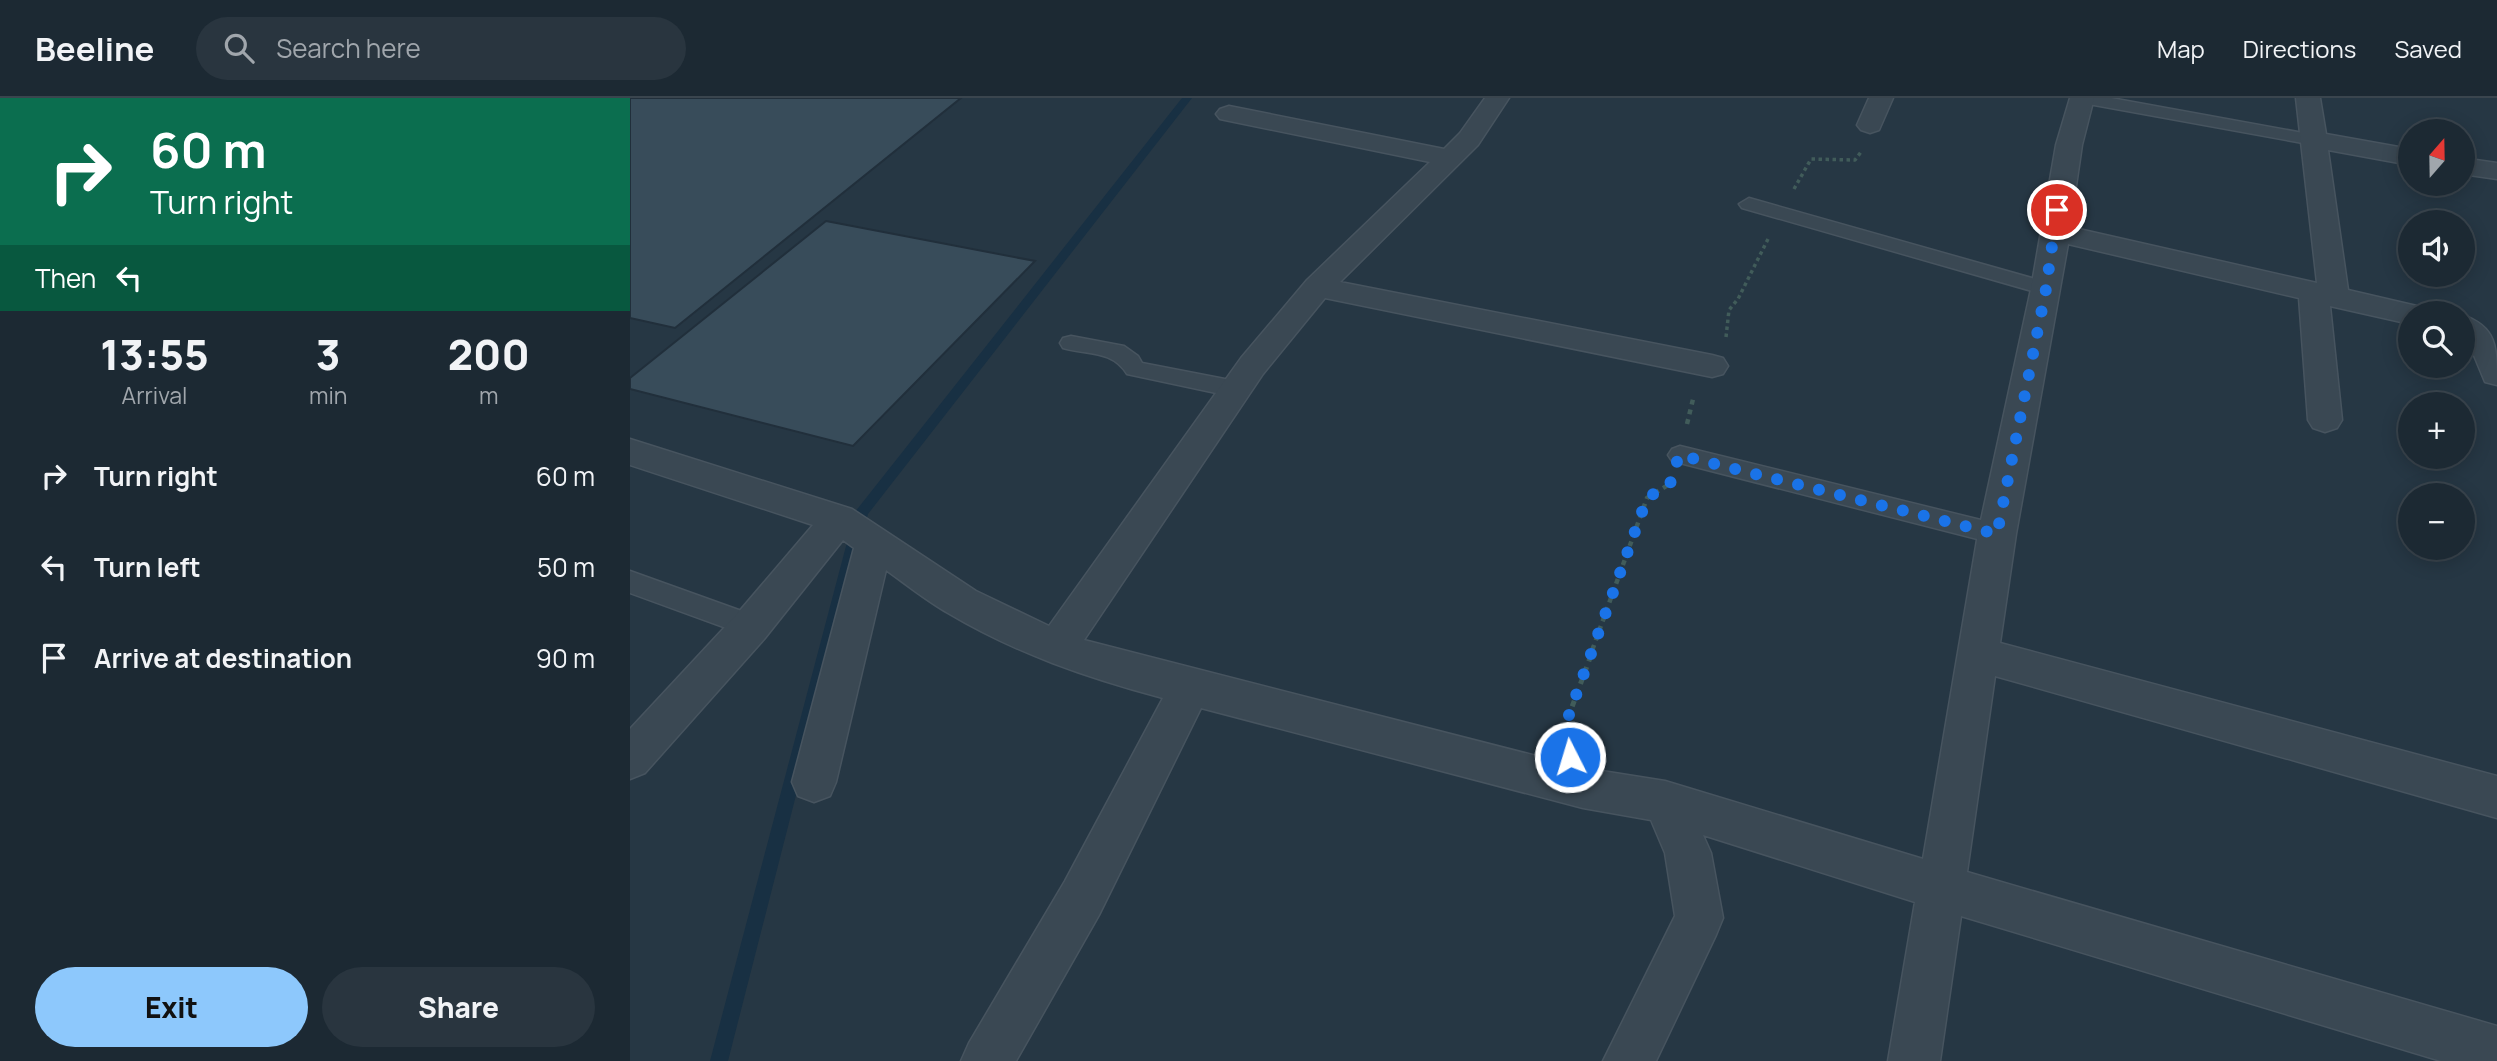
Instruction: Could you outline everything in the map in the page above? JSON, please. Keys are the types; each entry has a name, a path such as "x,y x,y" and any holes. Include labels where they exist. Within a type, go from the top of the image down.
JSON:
{"street":[{"path":"1056,648 1235,389 1318,287 1469,139 1497,98"},
{"path":"1870,125 1881,98"},
{"path":"1914,1061 1997,534 2046,289 2069,145 2082,98"},
{"path":"2308,98 2314,140 2324,295 2325,420"},
{"path":"1229,114 1450,158"},
{"path":"2314,140 2398,155"},
{"path":"2475,168 2497,171"},
{"path":"2053,232 2398,311"},
{"path":"1318,287 1712,366"},
{"path":"2475,332 2481,335 2497,374"},
{"path":"630,452 839,519 962,602 1056,648 1108,666 1583,788 1665,802 1940,887 2497,1052"},
{"path":"630,759 751,626 839,519"},
{"path":"814,782 874,543"},
{"path":"1978,654 2497,797"},
{"path":"987,1061 1082,898 1190,688"},
{"path":"1629,1061 1699,918 1688,853 1665,802"}],"lane":[{"path":"2082,98 2314,140"},
{"path":"1749,204 2046,289"},
{"path":"1071,343 1121,351 1131,359 1135,369 1235,389"},
{"path":"1679,455 1997,534"},
{"path":"630,582 751,626"}],"path":[{"path":"1583,788 1570,757 1565,726 1647,498 1670,484 1679,455"}],"building":[{"path":"630,98 961,98 675,328 630,318"},
{"path":"826,221 1035,261 853,446 630,389 630,378"}],"waterway":[{"path":"719,1061 862,512 1187,98"}],"route":[{"path":"1570,757 1565,726 1647,498 1670,484 1679,455 1997,534 2046,289 2057,210"}]}
